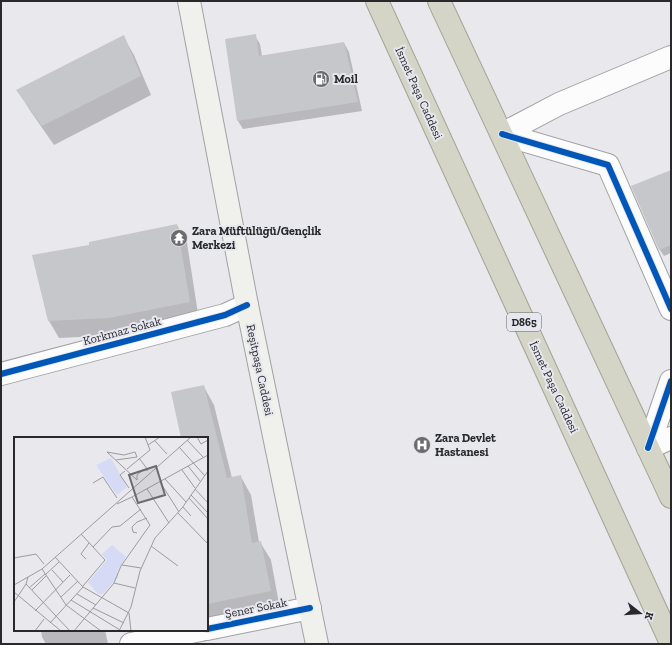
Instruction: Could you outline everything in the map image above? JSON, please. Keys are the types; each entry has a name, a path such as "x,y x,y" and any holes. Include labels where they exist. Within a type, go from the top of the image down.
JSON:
{"highway":[{"name":"İsmet Paşa Caddesi","path":"377,1 671,643"},
{"path":"439,1 671,497"}],"main road":[{"name":"Reşitpaşa Caddesi","path":"189,1 247,305 317,644"}],"street":[{"path":"502,134 559,104 671,57"},
{"path":"502,134 608,165 671,309"},
{"name":"Korkmaz Sokak","path":"1,374 225,315 247,305"},
{"path":"648,448 671,381"},
{"path":"648,448 671,438"},
{"name":"Şener Sokak","path":"208,629 310,608"},
{"path":"131,644 196,631"}],"building":[{"path":"256,34 259,56 344,42 358,102 237,121 225,39"},
{"path":"124,35 141,76 42,126 16,90"},
{"path":"671,170 671,245 659,250 631,186"},
{"path":"177,224 190,302 109,318 48,321 32,255 89,245 89,242"},
{"path":"204,385 227,478 241,475 252,543 261,541 271,591 208,604 208,437 181,437 171,392"}],"cycle path":[{"path":"502,134 608,165 671,309"},
{"path":"1,374 225,315 247,305"},
{"path":"648,448 671,381"},
{"path":"208,629 310,608"}],"place":[{"name":"Moil","path":"321,79"},
{"name":"Zara Müftülüğü/Gençlik Merkezi","path":"179,238"},
{"name":"Zara Devlet Hastanesi","path":"422,445"}]}
